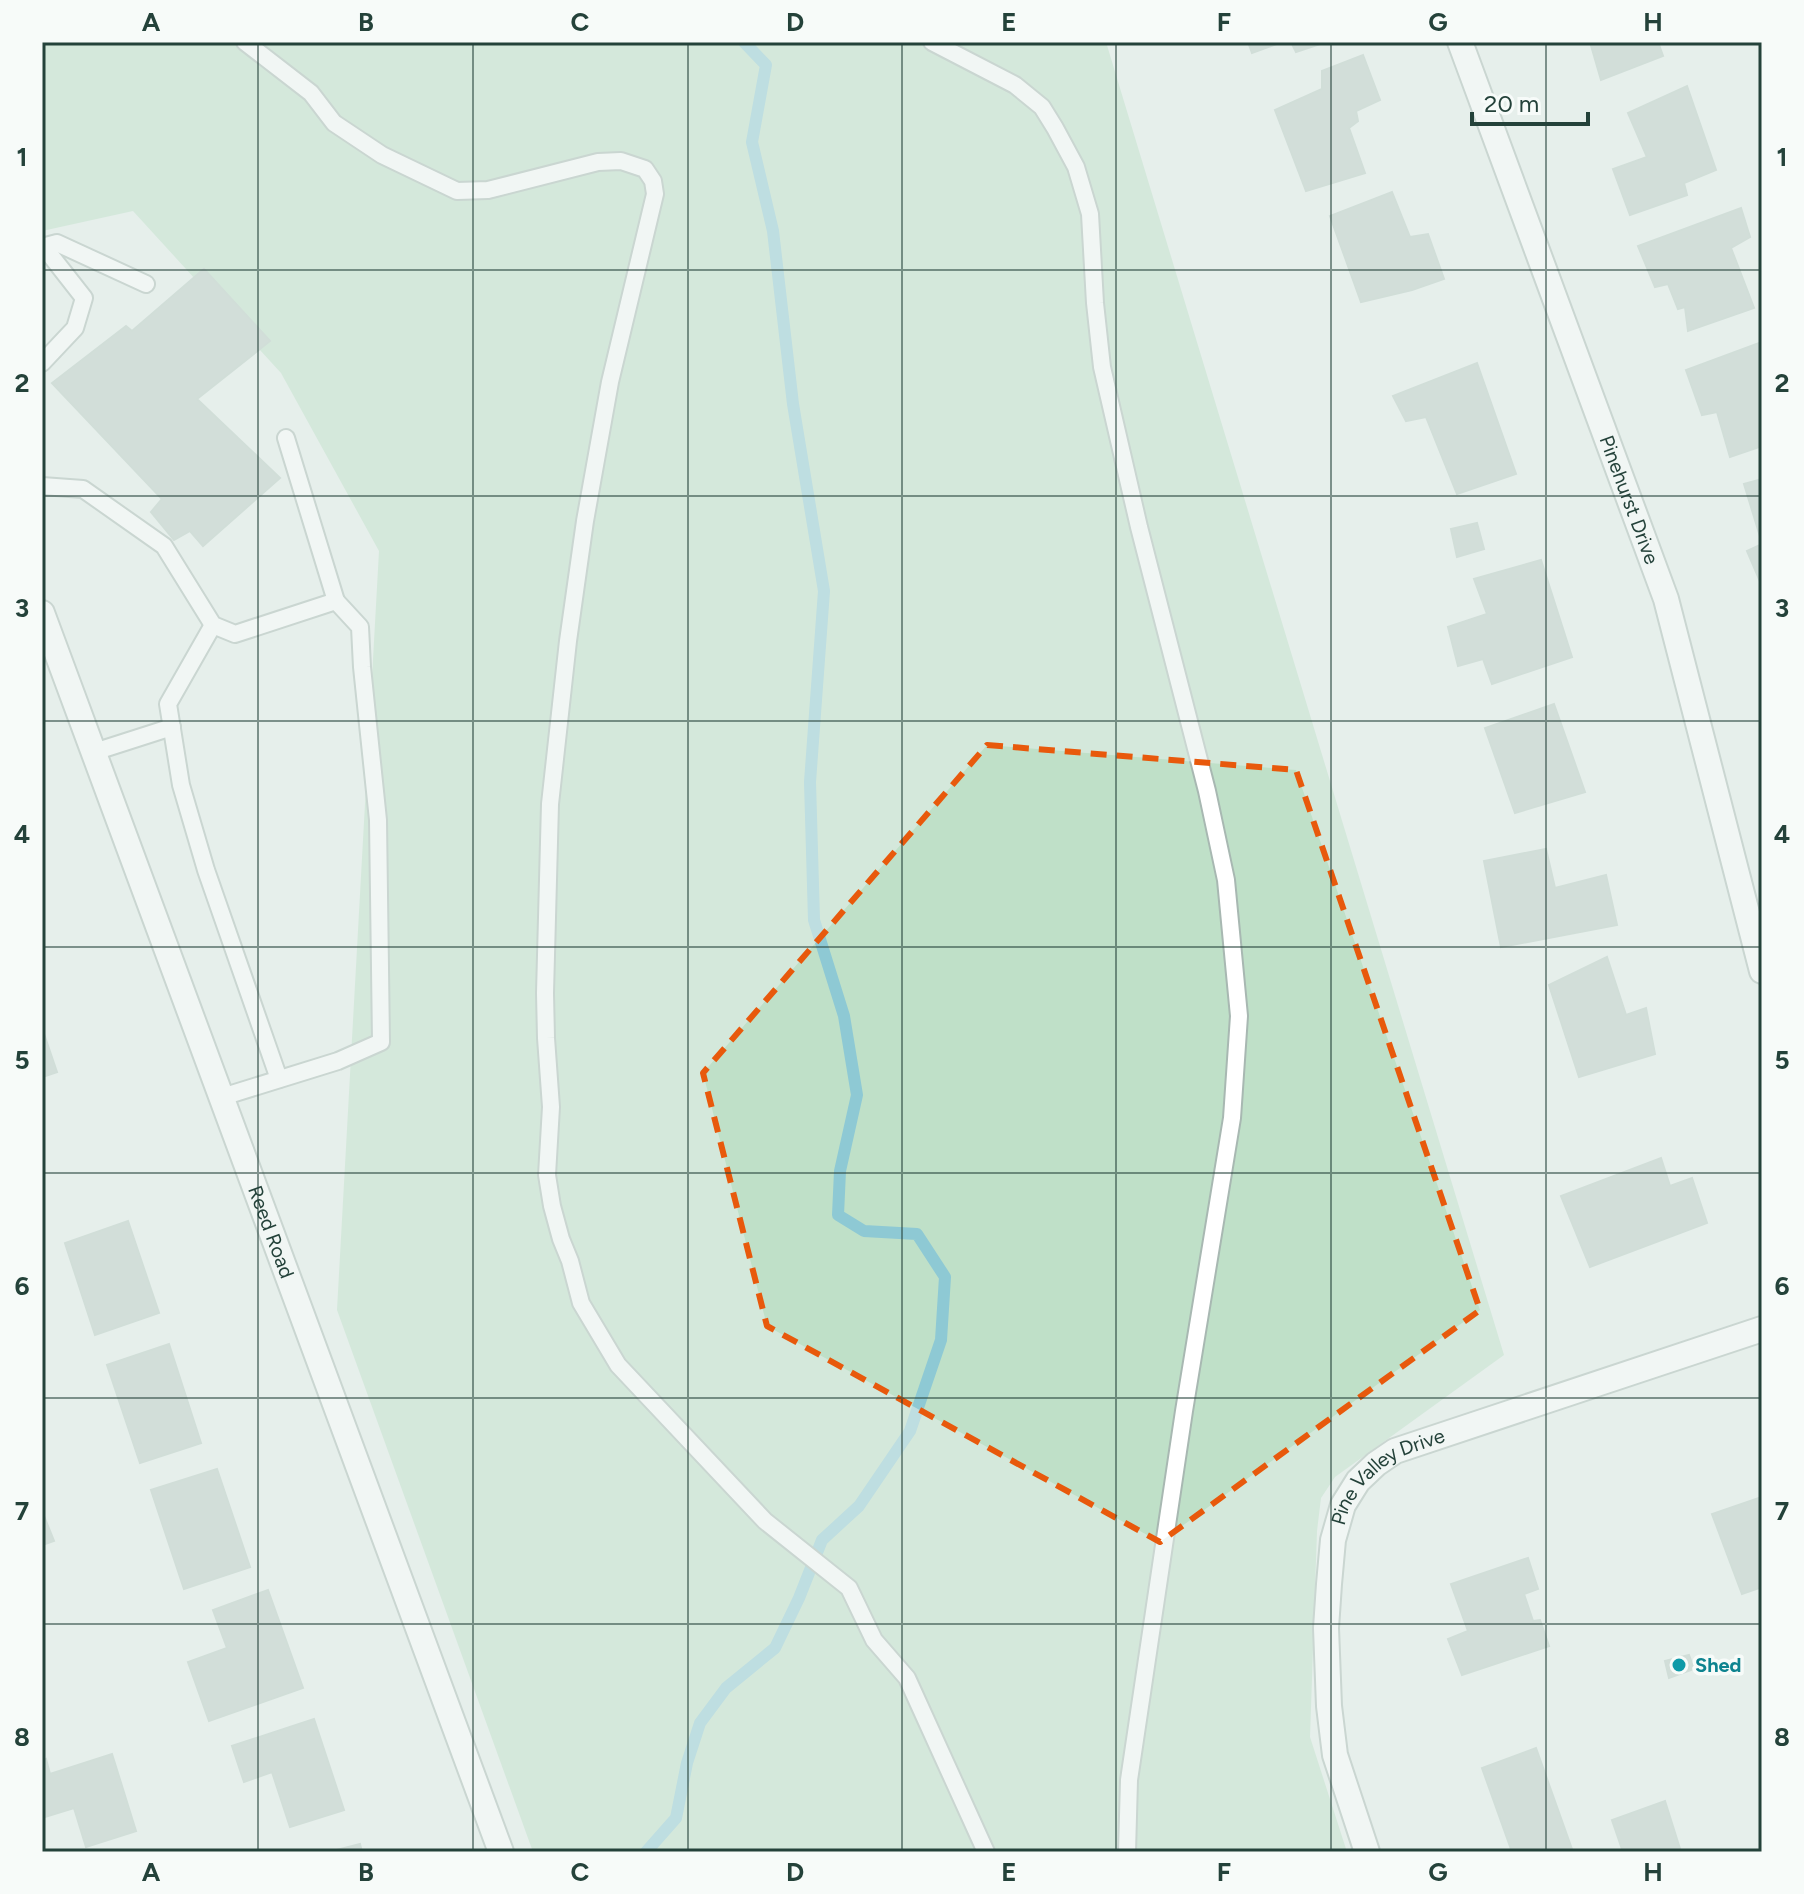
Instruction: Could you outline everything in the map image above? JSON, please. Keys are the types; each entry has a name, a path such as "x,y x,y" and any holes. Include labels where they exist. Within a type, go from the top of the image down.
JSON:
{"street":[{"name":"Pinehurst Drive","path":"1460,42 1666,599 1762,971"},
{"name":"Reed Road","path":"42,613 501,1852"},
{"name":"Pine Valley Drive","path":"1367,1852 1335,1755 1329,1706 1326,1628 1333,1540 1343,1505 1358,1481 1395,1451 1762,1329"}],"lane":[{"path":"245,42 311,93 334,123 382,155 457,191 488,190 598,162 621,161 645,169 653,181 655,194 610,382 585,521 550,804 545,993 551,1107 547,1175 552,1206 581,1303 618,1365 765,1521 849,1588 874,1640 907,1678 986,1852"},
{"path":"932,42 1015,85 1042,107 1076,167 1090,214 1102,367 1139,527 1207,791 1226,880 1239,1016 1232,1118 1129,1780 1127,1852"},
{"path":"42,363 75,328 84,298 43,247 57,243 146,284"},
{"path":"222,1097 338,1061 381,1042 378,820 360,627 336,601 286,438"},
{"path":"42,486 83,489 164,546 213,625 235,634 336,601"},
{"path":"213,625 168,704 181,785 197,842 279,1079"},
{"path":"94,752 172,727"}],"highlighted area":[{"path":"987,745 1296,770 1480,1310 1160,1542 767,1326 703,1073"}],"green space":[{"path":"42,42 1106,42 1504,1355 1335,1477 1321,1498 1317,1531 1310,1737 1347,1852 533,1852 337,1310 379,551 281,373 133,211 42,231"}],"building":[{"path":"1248,42 1282,42 1252,53"},
{"path":"1291,42 1326,42 1296,52"},
{"path":"1590,42 1658,42 1663,56 1601,80"},
{"path":"1363,55 1380,100 1356,111 1358,121 1349,128 1365,173 1306,191 1275,110 1322,89 1322,71"},
{"path":"1687,86 1716,170 1684,183 1687,195 1630,215 1613,169 1647,157 1628,113"},
{"path":"1392,192 1410,237 1428,234 1444,279 1361,302 1330,216"},
{"path":"1741,208 1750,237 1731,248 1754,308 1688,331 1685,307 1678,309 1668,284 1655,287 1638,246"},
{"path":"204,269 270,341 197,399 280,478 203,546 190,531 174,540 151,512 162,499 52,383 126,326 132,331"},
{"path":"1762,342 1762,446 1730,457 1717,412 1702,415 1686,370"},
{"path":"1477,363 1516,474 1457,494 1426,417 1406,421 1393,396"},
{"path":"1762,479 1762,543 1744,484"},
{"path":"1477,523 1484,549 1457,557 1451,529"},
{"path":"1762,544 1762,586 1747,551"},
{"path":"1541,560 1572,657 1492,684 1483,659 1458,666 1448,627 1487,614 1474,579"},
{"path":"1554,704 1585,792 1515,813 1485,728"},
{"path":"1546,849 1555,888 1606,875 1617,925 1501,947 1484,861"},
{"path":"1607,957 1626,1015 1646,1008 1655,1054 1579,1077 1549,985"},
{"path":"42,1028 57,1072 42,1077"},
{"path":"1661,1158 1670,1186 1692,1178 1707,1223 1590,1267 1561,1196"},
{"path":"128,1221 159,1313 95,1335 65,1243"},
{"path":"169,1344 201,1443 140,1463 107,1365"},
{"path":"217,1469 250,1567 184,1589 151,1490"},
{"path":"1762,1497 1762,1587 1742,1594 1712,1514"},
{"path":"42,1511 54,1541 42,1545"},
{"path":"1528,1558 1538,1589 1524,1594 1533,1621 1540,1620 1549,1646 1462,1675 1448,1639 1468,1631 1451,1584"},
{"path":"268,1590 303,1688 209,1721 188,1662 227,1648 213,1610"},
{"name":"Shed","path":"1689,1655 1694,1669 1669,1678 1665,1661"},
{"path":"314,1719 344,1810 290,1827 272,1772 244,1782 232,1746"},
{"path":"1536,1748 1573,1852 1512,1852 1482,1768"},
{"path":"112,1754 136,1831 86,1847 74,1808 42,1818 42,1761 46,1759 50,1774"},
{"path":"1665,1801 1681,1852 1623,1852 1612,1820"},
{"path":"360,1844 362,1852 329,1852"}],"waterway":[{"path":"646,1852 676,1818 687,1763 700,1723 726,1688 775,1648 822,1540 859,1506 910,1431 941,1340 945,1277 917,1234 864,1231 838,1215 840,1171 857,1095 844,1016 814,920 810,782 824,591 793,404 773,231 752,142 766,65 744,42"}],"place":[{"name":"Shed","path":"1679,1665"}]}
